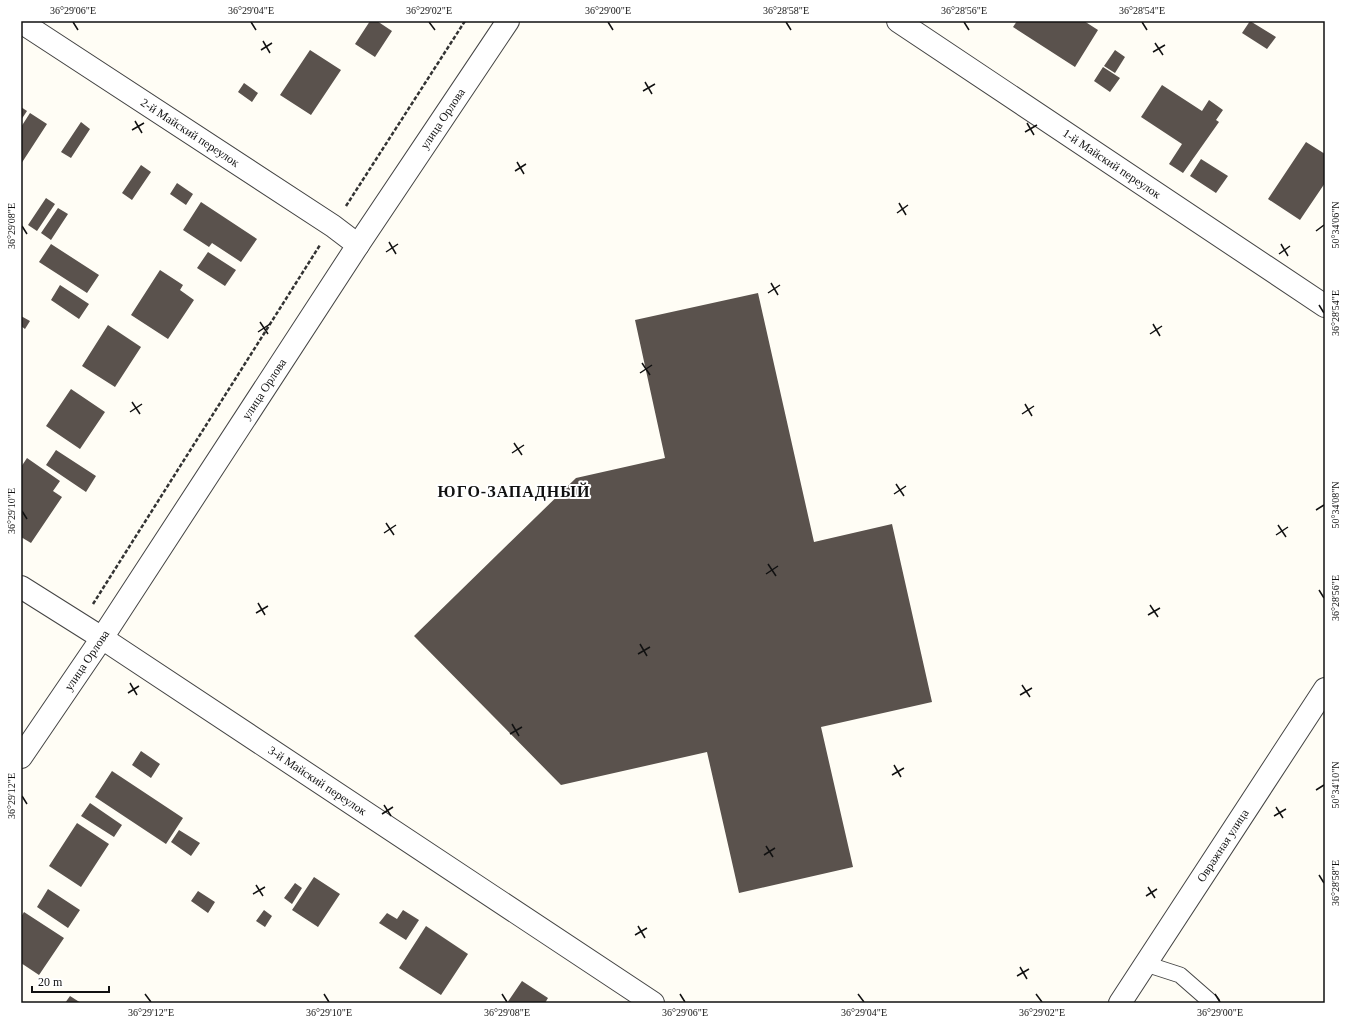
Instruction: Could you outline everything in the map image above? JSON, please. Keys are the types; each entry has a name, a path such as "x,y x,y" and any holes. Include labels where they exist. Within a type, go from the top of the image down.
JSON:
{"street":[{"name":"улица Орлова","path":"21,757 102,638 358,245 508,21"},
{"name":"1-й Майский переулок","path":"898,21 1325,306"},
{"name":"2-й Майский переулок","path":"21,22 333,226 358,245"},
{"name":"3-й Майский переулок","path":"21,587 79,625 102,638 652,1003"},
{"name":"Овражная улица","path":"1120,1003 1325,689"}],"lane":[{"path":"1146,964 1180,975 1212,1003"}],"path":[{"path":"79,625 465,21"}],"building":[{"path":"370,21 377,21 392,31 375,57 355,44"},
{"path":"1017,21 1084,21 1098,30 1075,67 1013,27"},
{"path":"1250,21 1276,37 1267,49 1242,33"},
{"path":"310,50 341,70 311,115 280,95"},
{"path":"1115,50 1125,57 1115,73 1104,66"},
{"path":"1103,67 1120,78 1110,92 1094,81"},
{"path":"244,83 258,93 252,102 238,92"},
{"path":"1162,85 1202,111 1209,100 1223,110 1216,120 1219,122 1183,173 1169,164 1182,144 1141,117"},
{"path":"21,107 27,111 21,120"},
{"path":"30,113 47,124 21,164 21,127"},
{"path":"81,122 90,129 71,158 61,152"},
{"path":"1306,142 1325,154 1325,183 1300,220 1268,199"},
{"path":"1201,159 1228,176 1216,193 1190,176"},
{"path":"141,165 151,172 132,200 122,193"},
{"path":"177,183 193,194 186,205 170,194"},
{"path":"46,198 55,204 37,231 28,225"},
{"path":"201,202 257,239 241,262 212,243 209,247 183,230"},
{"path":"58,208 68,214 51,240 41,233"},
{"path":"51,244 99,275 87,293 39,262"},
{"path":"208,252 236,270 225,286 197,268"},
{"path":"160,270 183,285 180,290 194,300 168,339 131,315"},
{"path":"60,285 89,304 79,319 51,300"},
{"path":"758,293 814,542 892,524 932,702 821,727 853,867 739,893 707,752 561,785 414,636 576,478 665,458 635,320"},
{"path":"21,316 30,321 25,329 21,326"},
{"path":"108,325 141,347 115,387 82,366"},
{"path":"71,389 105,412 80,449 46,426"},
{"path":"56,450 96,476 86,492 46,465"},
{"path":"27,458 60,481 53,491 62,497 31,543 21,537 21,467"},
{"path":"141,751 160,764 151,778 132,765"},
{"path":"112,771 183,818 166,844 95,797"},
{"path":"90,803 122,825 114,837 81,816"},
{"path":"77,823 109,844 81,887 49,866"},
{"path":"179,830 200,843 191,856 171,842"},
{"path":"314,877 340,894 318,927 292,910"},
{"path":"295,883 302,888 292,904 284,898"},
{"path":"48,889 80,910 68,928 37,907"},
{"path":"198,891 215,902 208,913 191,901"},
{"path":"264,910 272,916 265,927 256,921"},
{"path":"403,910 419,920 406,940 379,923 387,913 397,919"},
{"path":"24,912 64,938 39,975 21,963 21,917"},
{"path":"426,926 468,954 441,995 399,968"},
{"path":"522,981 548,998 545,1003 507,1003"},
{"path":"70,996 81,1003 65,1003"}],"district":[{"name":"ЮГО-ЗАПАДНЫЙ","path":"514,491"}]}
